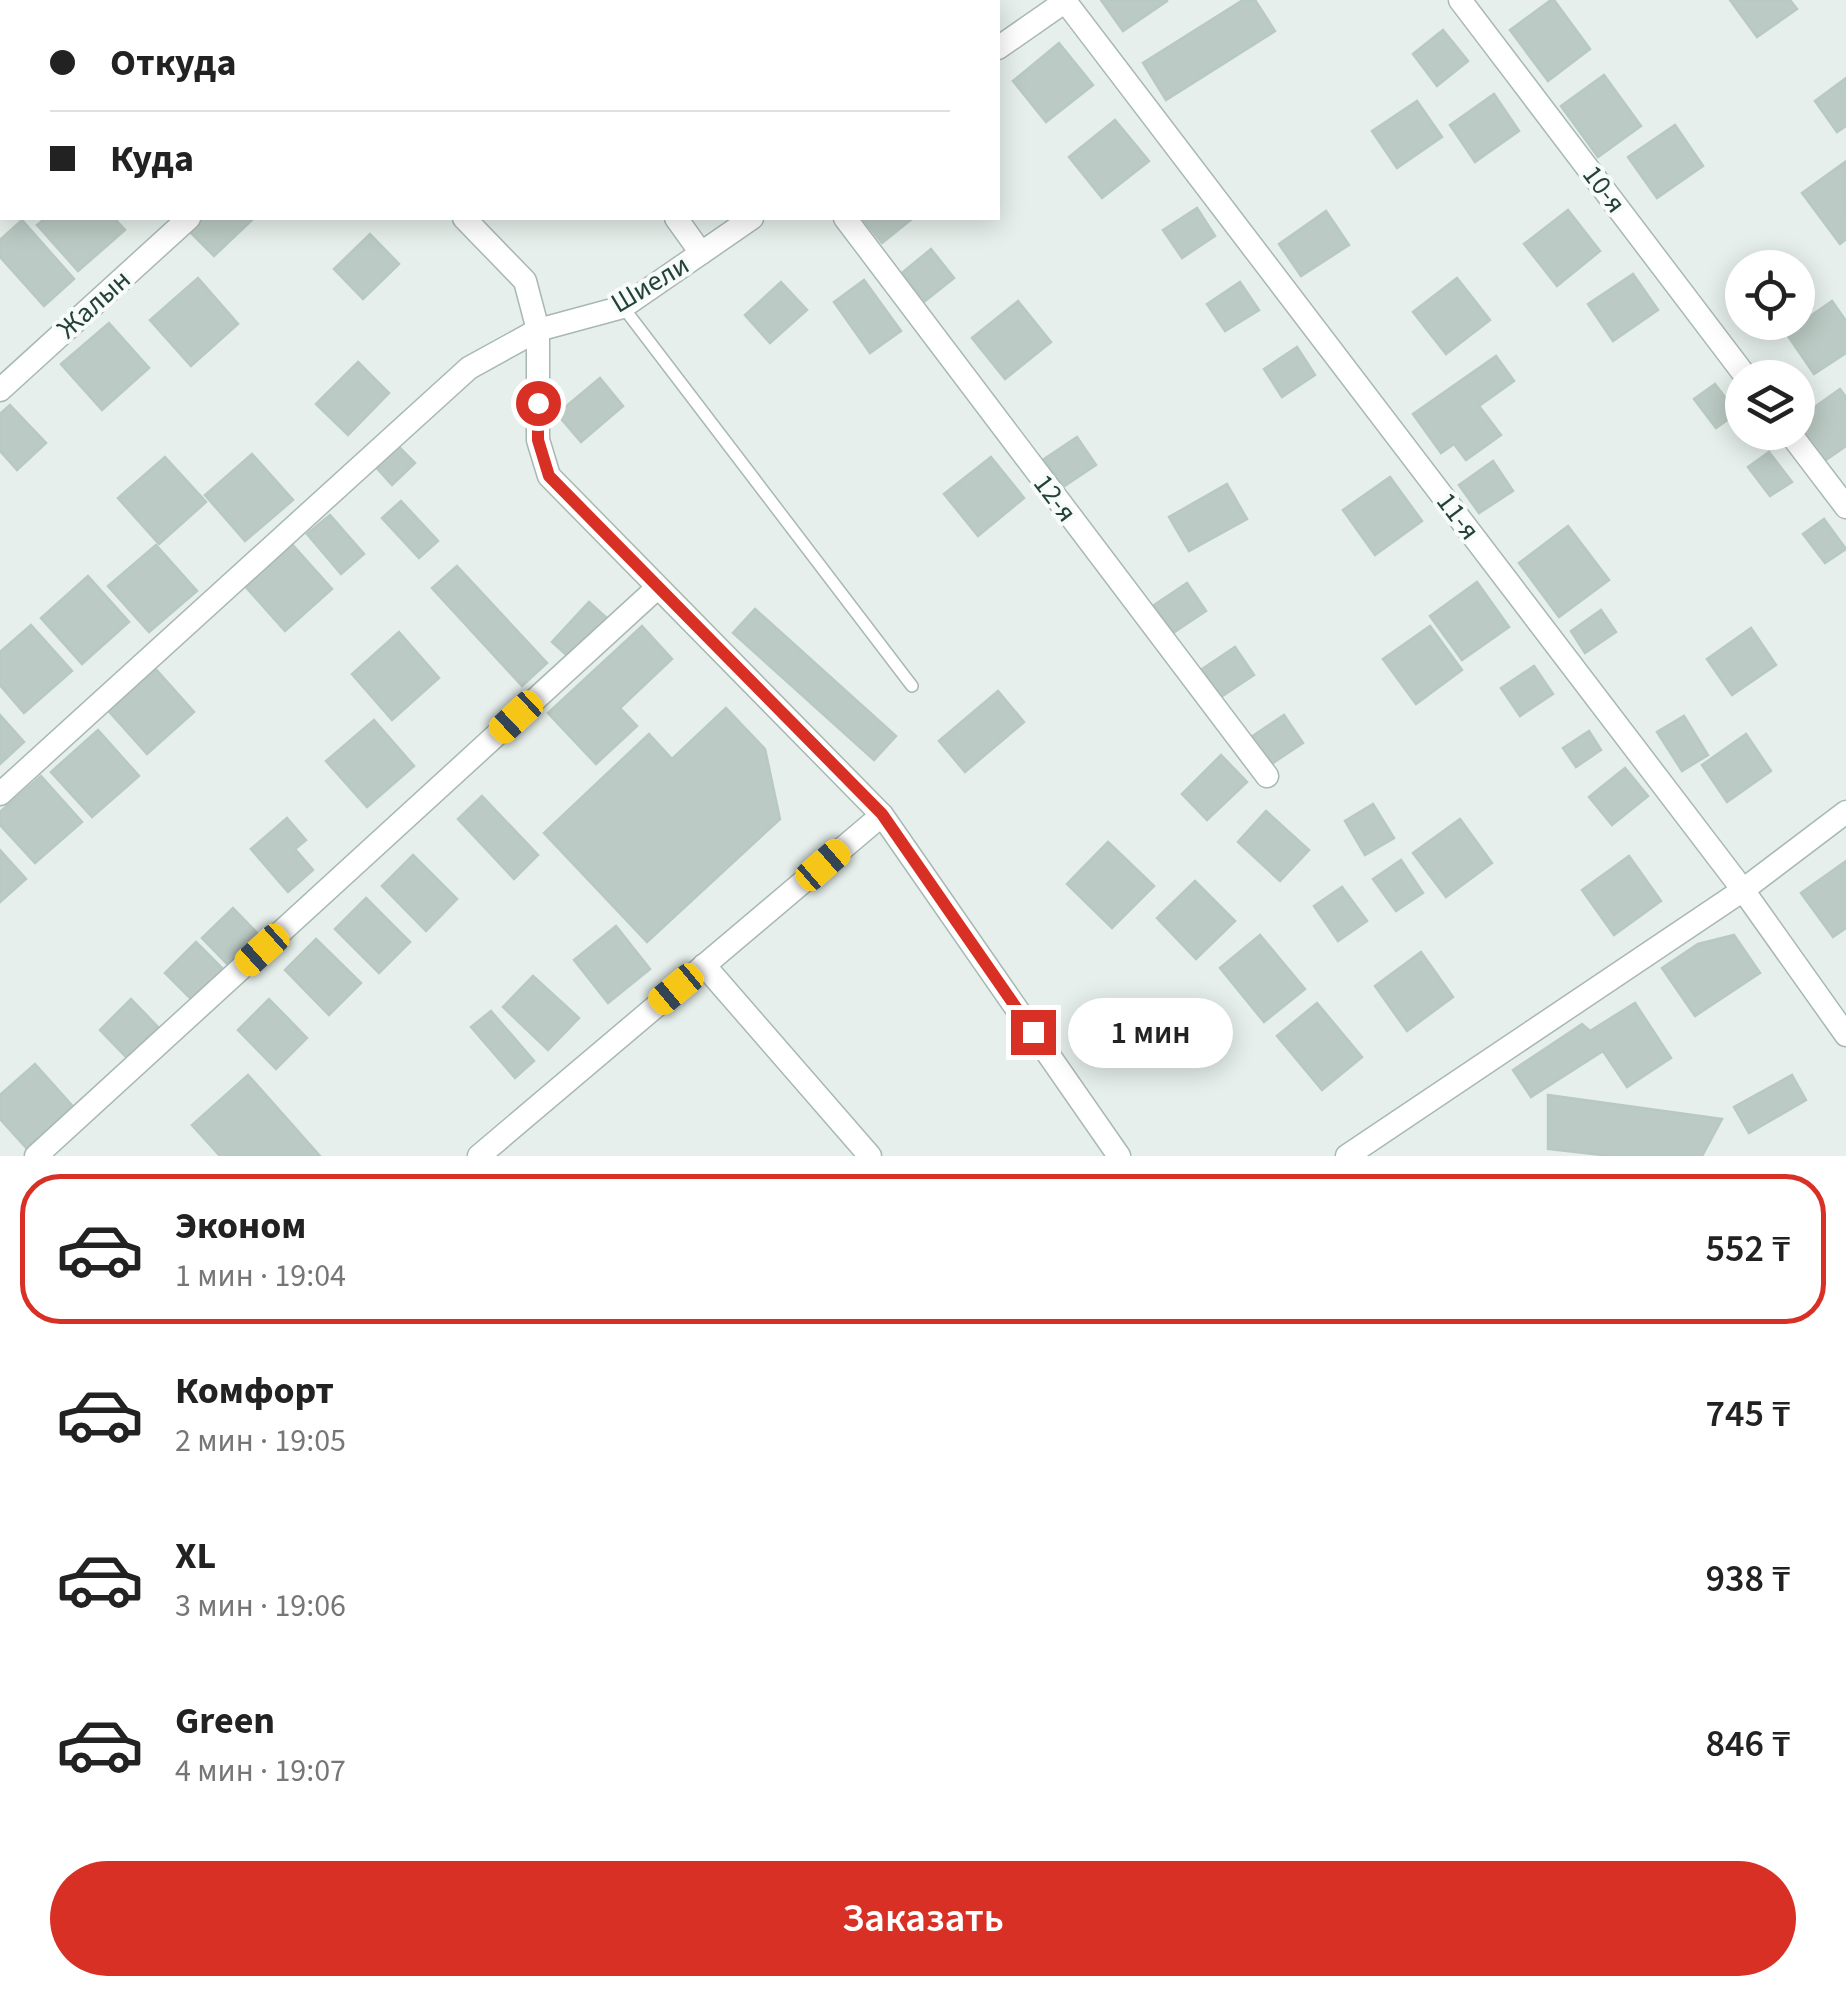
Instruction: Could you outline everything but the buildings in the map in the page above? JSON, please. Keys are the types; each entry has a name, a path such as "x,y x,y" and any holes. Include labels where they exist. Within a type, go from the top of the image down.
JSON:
{"street":[{"path":"1000,47 1066,0"},
{"name":"11-я","path":"1066,0 1743,890 1846,1035"},
{"name":"10-я","path":"1460,0 1734,360"},
{"name":"Жалын","path":"0,390 187,220"},
{"path":"466,220 525,281 538,330 538,440 549,476 882,814 1118,1156"},
{"path":"677,220 701,253"},
{"name":"Шиели","path":"0,794 469,368 538,330 623,307 749,220"},
{"name":"12-я","path":"846,220 1266,776"},
{"path":"1803,450 1846,507"},
{"path":"36,1156 657,588"},
{"path":"1346,1156 1743,890 1846,812"},
{"path":"479,1156 882,814"},
{"path":"704,965 870,1156"}],"lane":[{"path":"623,307 912,686"}],"route":[{"path":"538,403 538,440 549,476 882,814 1033,1032"}]}
